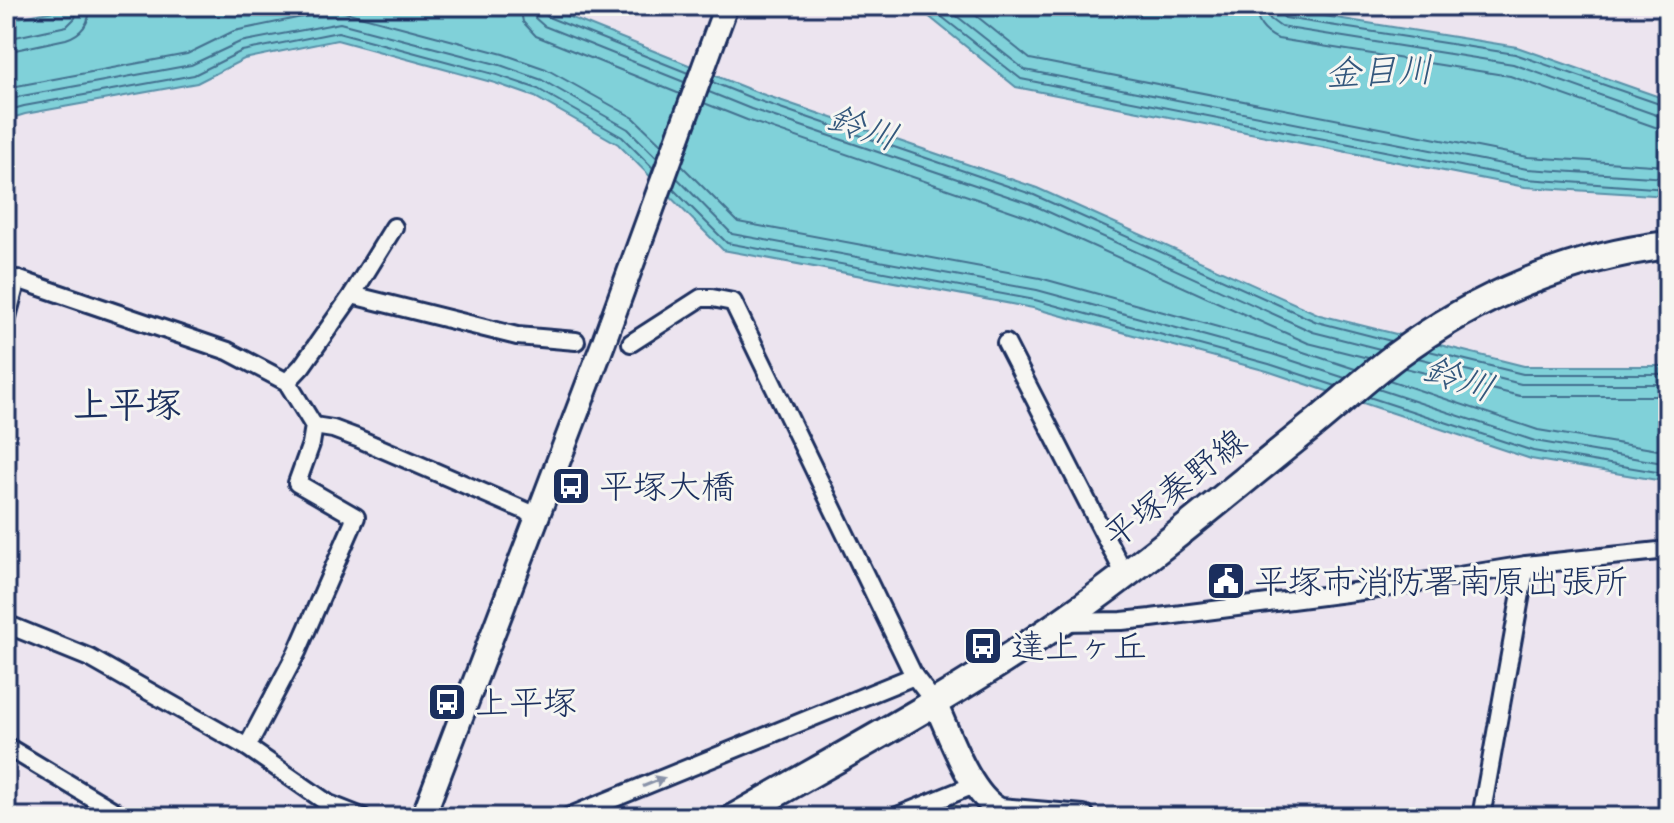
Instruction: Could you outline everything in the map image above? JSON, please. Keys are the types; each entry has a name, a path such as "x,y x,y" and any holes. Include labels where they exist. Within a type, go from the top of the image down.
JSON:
{"main road":[{"name":"平塚秦野線","path":"735,817 935,703 1061,622 1125,575 1398,354 1440,327 1483,302 1531,280 1573,265 1668,245"}],"street":[{"path":"423,817 726,6"},
{"path":"287,382 302,366 352,295 394,227"},
{"path":"6,321 17,279 228,351 287,382 314,426 297,483 356,517 297,652 247,747"},
{"path":"352,295 517,336 576,341"},
{"path":"631,343 701,298 733,302 914,676 935,703 974,785 992,806 1000,810 1083,817"},
{"path":"1006,343 1125,575"},
{"path":"314,426 357,438 526,511 536,520"},
{"path":"1061,622 1151,618 1385,588 1526,565 1668,550"},
{"path":"1481,817 1526,565"},
{"path":"6,624 90,658 247,747 329,804 362,817"},
{"path":"578,815 914,676"},
{"path":"6,746 124,817"},
{"path":"895,817 974,785"}],"green space":[{"path":"952,805 968,809 977,817 909,817"}],"water":[{"name":"鈴川","path":"79,6 542,6 756,92 1037,188 1320,315 1524,366 1668,366 1668,480 1531,459 1267,371 1033,308 723,250 618,144 535,97 337,40 244,59 197,83 6,120 6,23"},
{"name":"金目川","path":"916,6 1262,6 1517,47 1668,100 1668,196 1525,187 1016,87"}],"place":[{"name":"平塚大橋","path":"571,486"},
{"name":"平塚市消防署南原出張所","path":"1226,581"},
{"name":"達上ヶ丘","path":"983,646"},
{"name":"上平塚","path":"447,702"}],"district":[{"name":"上平塚","path":"127,404"}]}
